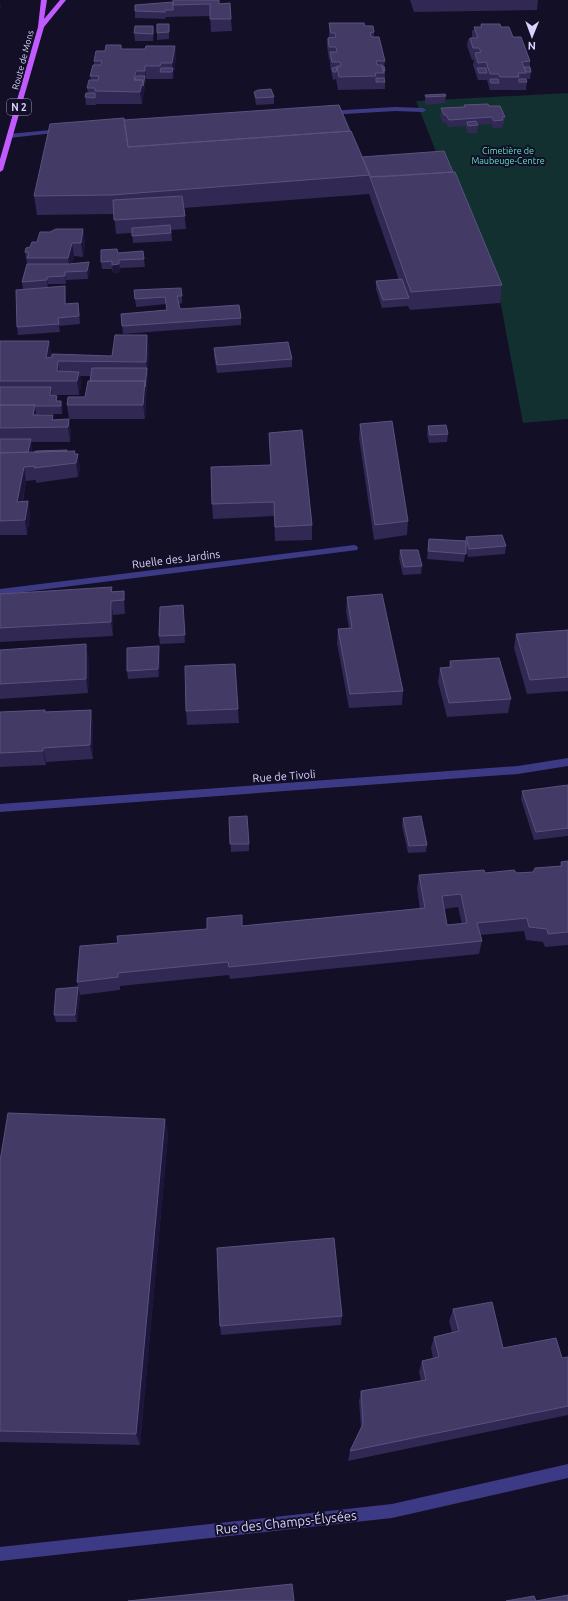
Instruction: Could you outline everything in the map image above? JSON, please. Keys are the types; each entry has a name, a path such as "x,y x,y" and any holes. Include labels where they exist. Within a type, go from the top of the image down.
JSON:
{"main road":[{"name":"Route de Mons","path":"0,170 41,27 44,0"},
{"name":"N 2","path":"41,27 63,0"}],"street":[{"path":"324,114 395,109 423,110"},
{"path":"9,136 71,130"},
{"name":"Ruelle des Jardins","path":"0,592 354,548"},
{"name":"Rue de Tivoli","path":"0,808 472,774 518,770 568,762"},
{"name":"Rue des Champs-Élysées","path":"0,1554 392,1511 568,1471"}],"green space":[{"name":"Cimetière de Maubeuge-Centre","path":"568,93 568,419 523,423 501,305 446,162 440,162 416,101"}],"building":[{"path":"173,0 219,0 219,4 230,3 231,19 210,19 210,4 173,5"},
{"path":"173,2 173,10 165,10 165,12 135,11 135,5"},
{"path":"329,23 364,23 365,26 373,26 374,32 370,33 371,37 379,37 385,61 376,61 377,65 382,65 384,73 375,73 376,76 339,77 337,66 341,66 340,62 332,62 330,52 337,52 336,47 329,47 328,38 336,37 335,33 331,33"},
{"path":"157,24 169,24 169,32 157,33"},
{"path":"481,24 500,24 501,27 509,27 513,37 521,37 530,61 522,62 526,73 518,73 519,77 500,77 498,74 490,74 486,62 478,63 475,53 481,52 479,48 473,48 470,38 478,38 474,27 482,27"},
{"path":"135,26 153,26 153,34 134,33"},
{"path":"106,45 121,45 121,49 145,49 146,46 175,46 172,63 161,63 160,66 145,66 145,71 136,71 134,80 143,80 140,92 95,91 95,88 87,88 89,80 98,80 99,76 90,76 93,65 101,65 102,61 94,61 96,51 105,51"},
{"path":"337,67 336,72 333,72 332,68"},
{"path":"524,67 530,67 531,72 526,72"},
{"path":"161,68 173,68 172,72 160,72"},
{"path":"477,68 486,68 487,73 479,73"},
{"path":"136,76 145,76 143,86 143,80 135,80"},
{"path":"376,78 384,78 385,82 376,82"},
{"path":"490,79 498,79 499,83 491,83"},
{"path":"519,79 526,79 527,82 519,82"},
{"path":"271,89 274,97 256,98 254,92 258,90"},
{"path":"86,93 95,93 95,98 85,97"},
{"path":"445,94 446,96 426,97 425,95"},
{"path":"488,104 489,106 500,106 505,117 502,117 503,120 494,121 492,117 449,120 446,115 444,115 441,108 465,107 464,105"},
{"path":"339,105 350,131 128,147 124,120"},
{"path":"124,118 128,147 351,131 370,175 112,195 34,196 50,124"},
{"path":"476,121 478,125 468,126 467,122"},
{"path":"444,151 453,172 370,177 362,157"},
{"path":"455,172 502,285 411,292 370,177"},
{"path":"182,196 185,216 114,220 113,200"},
{"path":"170,225 171,233 132,236 132,228"},
{"path":"56,229 83,229 81,243 72,243 68,258 27,258 29,253 25,252 26,248 30,247 32,242 37,242 40,232 50,232"},
{"path":"117,249 118,253 143,251 144,259 119,260 119,264 112,265 112,261 101,262 101,250"},
{"path":"89,262 87,271 65,272 65,276 47,277 47,280 22,282 27,264 69,264"},
{"path":"402,279 409,298 383,300 376,281"},
{"path":"65,286 65,304 78,303 79,316 58,318 59,324 17,327 16,290"},
{"path":"181,288 182,296 177,296 180,309 239,305 241,318 122,326 121,314 167,310 165,297 135,299 134,290"},
{"path":"115,335 147,335 146,362 58,361 57,371 79,372 77,381 0,381 0,341 49,341 46,358 52,357 52,354 112,356"},
{"path":"288,342 292,359 217,365 214,348"},
{"path":"92,368 147,368 145,387 145,381 90,381"},
{"path":"88,381 145,381 143,405 67,405 68,397 85,397"},
{"path":"0,387 51,387 50,395 57,396 56,401 61,401 61,406 0,405"},
{"path":"0,405 35,405 33,415 53,415 52,420 69,419 68,427 0,428"},
{"path":"392,421 408,521 375,525 360,424"},
{"path":"446,425 448,434 430,435 428,426"},
{"path":"302,430 312,525 275,527 274,502 212,504 211,467 271,465 269,433"},
{"path":"0,439 31,439 28,452 0,453"},
{"path":"36,451 67,451 34,452"},
{"path":"75,451 74,454 78,454 76,463 34,468 35,466 24,467 17,502 28,501 25,520 0,521 0,453"},
{"path":"502,535 506,546 469,549 466,537"},
{"path":"429,539 466,541 466,554 428,551"},
{"path":"400,550 418,550 422,566 404,567"},
{"path":"112,587 111,592 124,591 124,600 111,601 111,622 0,628 0,594"},
{"path":"382,594 403,691 350,694 338,629 352,628 347,597"},
{"path":"183,605 185,635 159,636 160,607"},
{"path":"568,630 568,677 530,680 516,634"},
{"path":"86,644 86,679 0,684 0,650"},
{"path":"159,646 158,669 127,671 127,648"},
{"path":"499,658 511,699 449,703 440,668 451,667 450,661"},
{"path":"235,664 238,709 186,711 185,666"},
{"path":"45,710 45,712 91,710 90,745 43,748 43,751 0,753 0,712"},
{"path":"568,785 568,828 536,832 522,791"},
{"path":"247,816 249,844 230,844 229,817"},
{"path":"421,816 427,845 409,846 403,818"},
{"path":"568,861 568,932 548,934 547,929 529,927 527,918 477,923 482,941 229,967 228,962 118,973 118,977 77,982 80,946 118,943 117,936 207,929 207,918 242,915 242,926 425,908 419,875 484,870 485,873 514,870 517,873 533,872 535,868 562,866 561,862","holes":["461,894 467,923 447,925 442,896"]},
{"path":"78,987 75,1015 54,1015 56,989"},
{"path":"8,1113 165,1119 136,1434 0,1431 0,1161"},
{"path":"334,1238 342,1316 220,1326 217,1248"},
{"path":"492,1302 503,1348 556,1338 562,1358 568,1357 568,1406 350,1451 363,1424 361,1391 426,1380 422,1361 439,1357 434,1337 459,1331 453,1309"},
{"path":"292,1584 294,1601 128,1601"},
{"path":"568,1595 568,1601 536,1601"},
{"path":"534,1596 536,1601 506,1601"}]}
